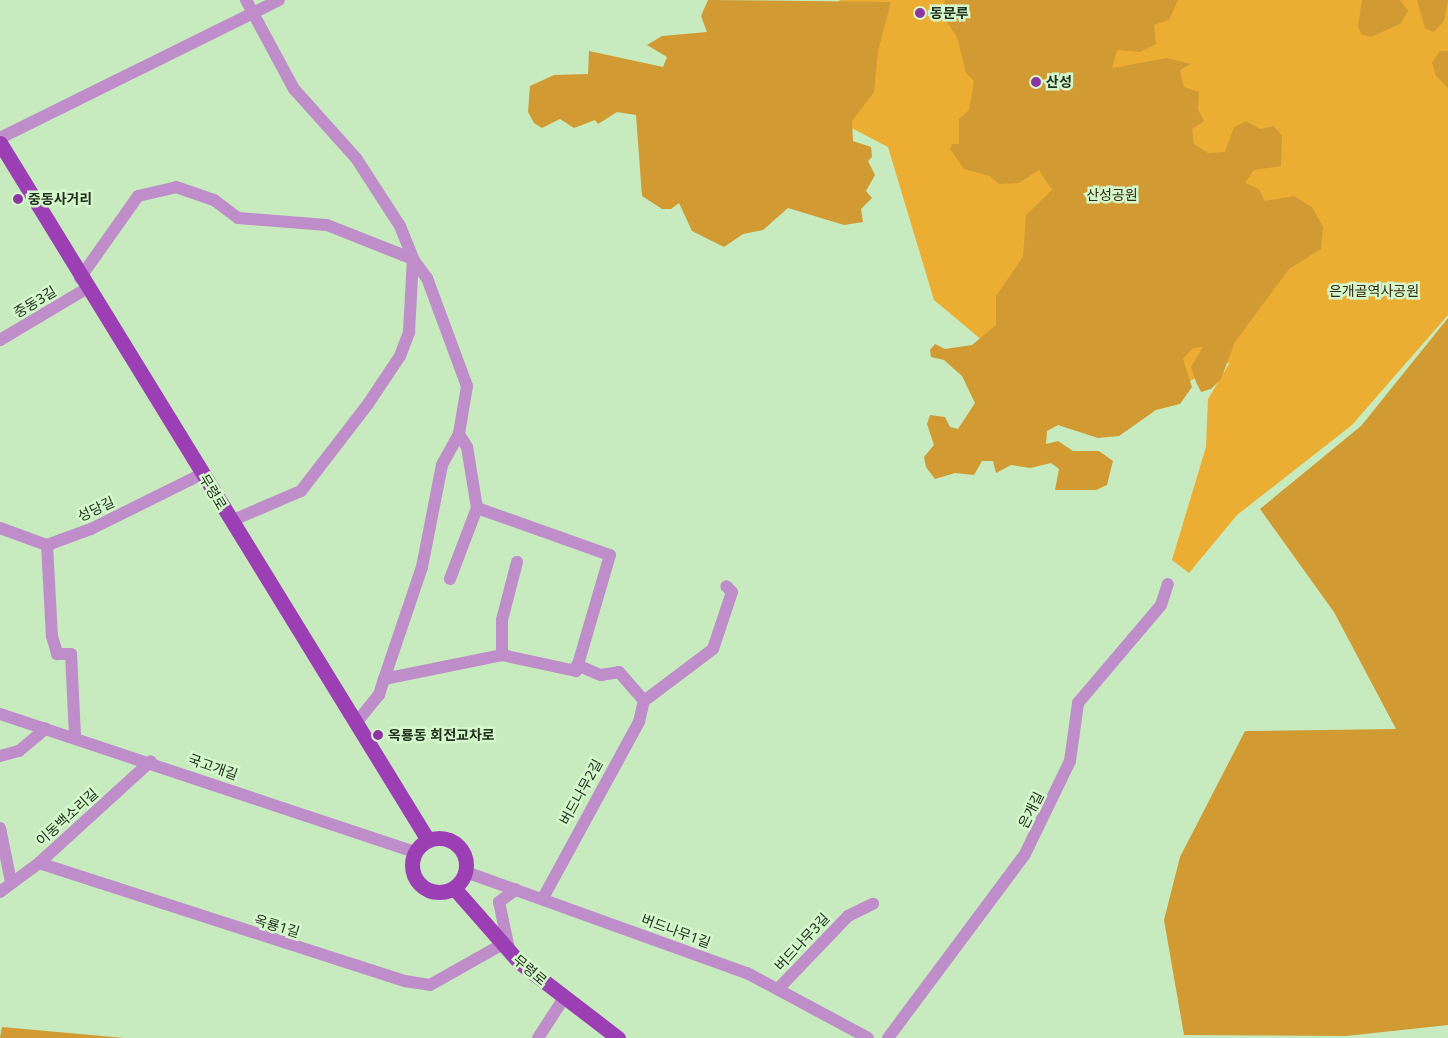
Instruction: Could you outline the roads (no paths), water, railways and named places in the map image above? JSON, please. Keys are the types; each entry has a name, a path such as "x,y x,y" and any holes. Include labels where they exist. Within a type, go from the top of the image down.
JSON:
{"main road":[{"name":"무령로","path":"0,143 83,284 428,840"},
{"path":"428,840 453,842 464,855 466,872 454,888 437,892 420,885 412,869 415,852 428,840"},
{"name":"무령로","path":"454,888 506,950 564,998 618,1038"}],"street":[{"path":"246,0 250,14 294,89 356,158 400,226 413,259 427,278 467,386 459,434 442,465 422,567 379,695 356,723"},
{"path":"0,138 279,0"},
{"path":"83,284 138,196 176,188 214,200 238,218 327,225 413,259"},
{"path":"231,521 301,491 368,404 400,356 409,332 413,259"},
{"name":"중동3길","path":"0,340 83,284"},
{"path":"450,579 477,508 467,447 459,434"},
{"name":"성당길","path":"47,545 91,529 202,474"},
{"path":"384,679 502,655 576,671 610,555 477,508"},
{"path":"0,528 47,545 52,636 57,654 71,654 75,737"},
{"path":"502,655 502,620 517,562"},
{"name":"은개길","path":"888,1038 1025,854 1070,761 1078,703 1161,605 1168,584"},
{"path":"578,665 600,675 619,672 644,701 713,649 732,592 726,586"},
{"name":"버드나무2길","path":"543,898 639,722 644,701"},
{"name":"국고개길","path":"0,714 151,761 415,852"},
{"path":"0,756 19,751 46,728"},
{"name":"이동백소리길","path":"0,892 39,863 151,761"},
{"path":"0,828 11,882"},
{"name":"옥룡1길","path":"39,863 405,981 430,985 506,950"},
{"name":"버드나무1길","path":"466,872 543,898 779,988 868,1038"},
{"path":"506,950 499,902 516,889"},
{"name":"버드나무3길","path":"779,988 848,916 873,904"},
{"path":"538,1038 564,998"}],"place":[{"name":"동문루","path":"920,13"},
{"name":"산성","path":"1036,82"},
{"name":"중동사거리","path":"18,199"},
{"name":"옥룡동 회전교차로","path":"378,735"}],"park label":[{"name":"산성공원","path":"1112,195"},
{"name":"은개골역사공원","path":"1374,291"}]}
